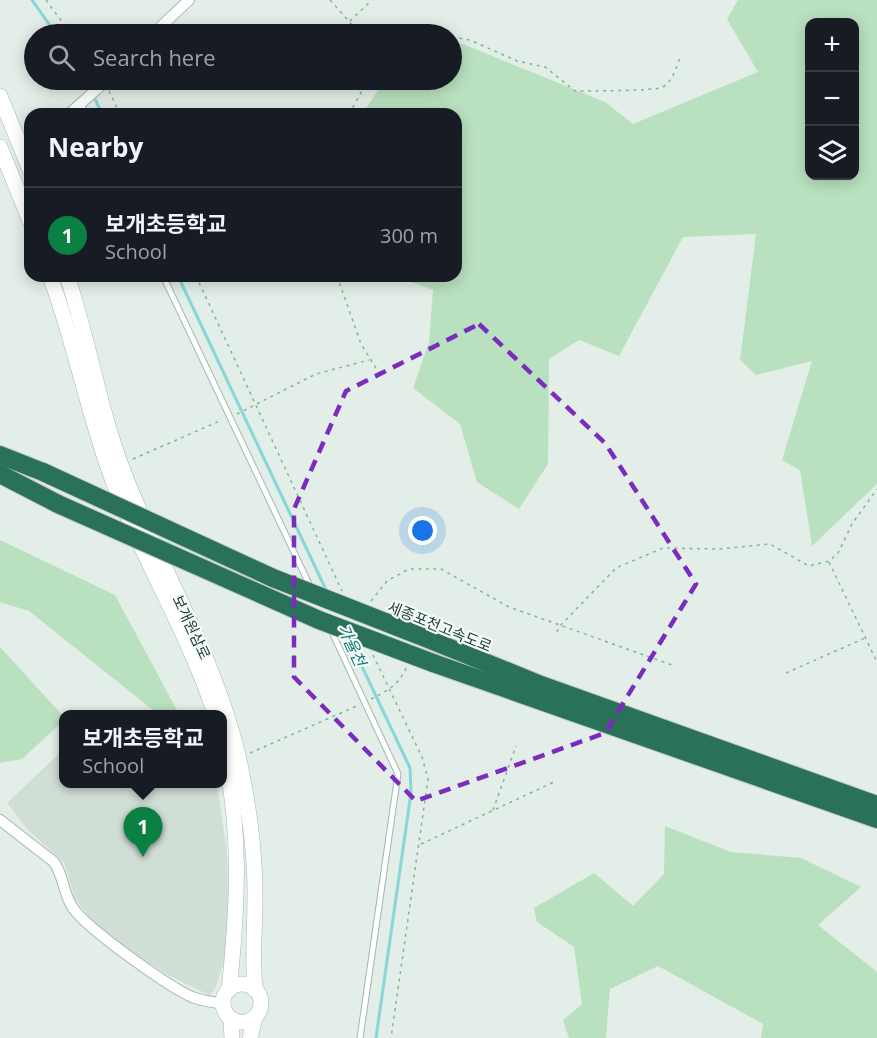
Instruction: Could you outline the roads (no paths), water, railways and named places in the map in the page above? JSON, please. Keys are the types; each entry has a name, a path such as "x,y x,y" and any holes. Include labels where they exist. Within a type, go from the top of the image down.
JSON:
{"highway":[{"name":"세종포천고속도로","path":"0,454 273,578 541,685 877,805"},
{"path":"0,474 58,504 319,620 433,663 877,819"}],"main road":[{"path":"0,96 24,150"},
{"path":"0,147 24,207"},
{"name":"보개원삼로","path":"53,282 113,480 154,579 191,654 213,710"},
{"name":"보개원삼로","path":"69,282 121,464 168,576 208,661 226,710"},
{"name":"보개원삼로","path":"227,716 238,757 251,831 255,893 253,964 255,990"},
{"path":"227,771 234,811 238,867 236,941 226,998 231,1019 232,1038"},
{"path":"226,998 245,985 255,990 261,1006 255,1017 250,1038"},
{"path":"231,1019 243,1022 255,1017"}],"street":[{"path":"162,24 180,4 189,0"},
{"path":"75,108 95,90"},
{"path":"0,820 54,862 61,871 66,895 74,909 96,932 193,997 226,998"}],"lane":[{"path":"83,101 85,108"},
{"path":"166,282 232,416 320,607"},
{"path":"325,618 368,701 398,774 360,1038"}],"waterway":[{"name":"가율천","path":"32,0 49,24"},
{"name":"가율천","path":"91,90 99,108"},
{"name":"가율천","path":"181,282 327,592"},
{"name":"가율천","path":"349,639 410,768 411,793 376,1038"}],"place":[{"name":"보개초등학교","path":"143,857"}]}
